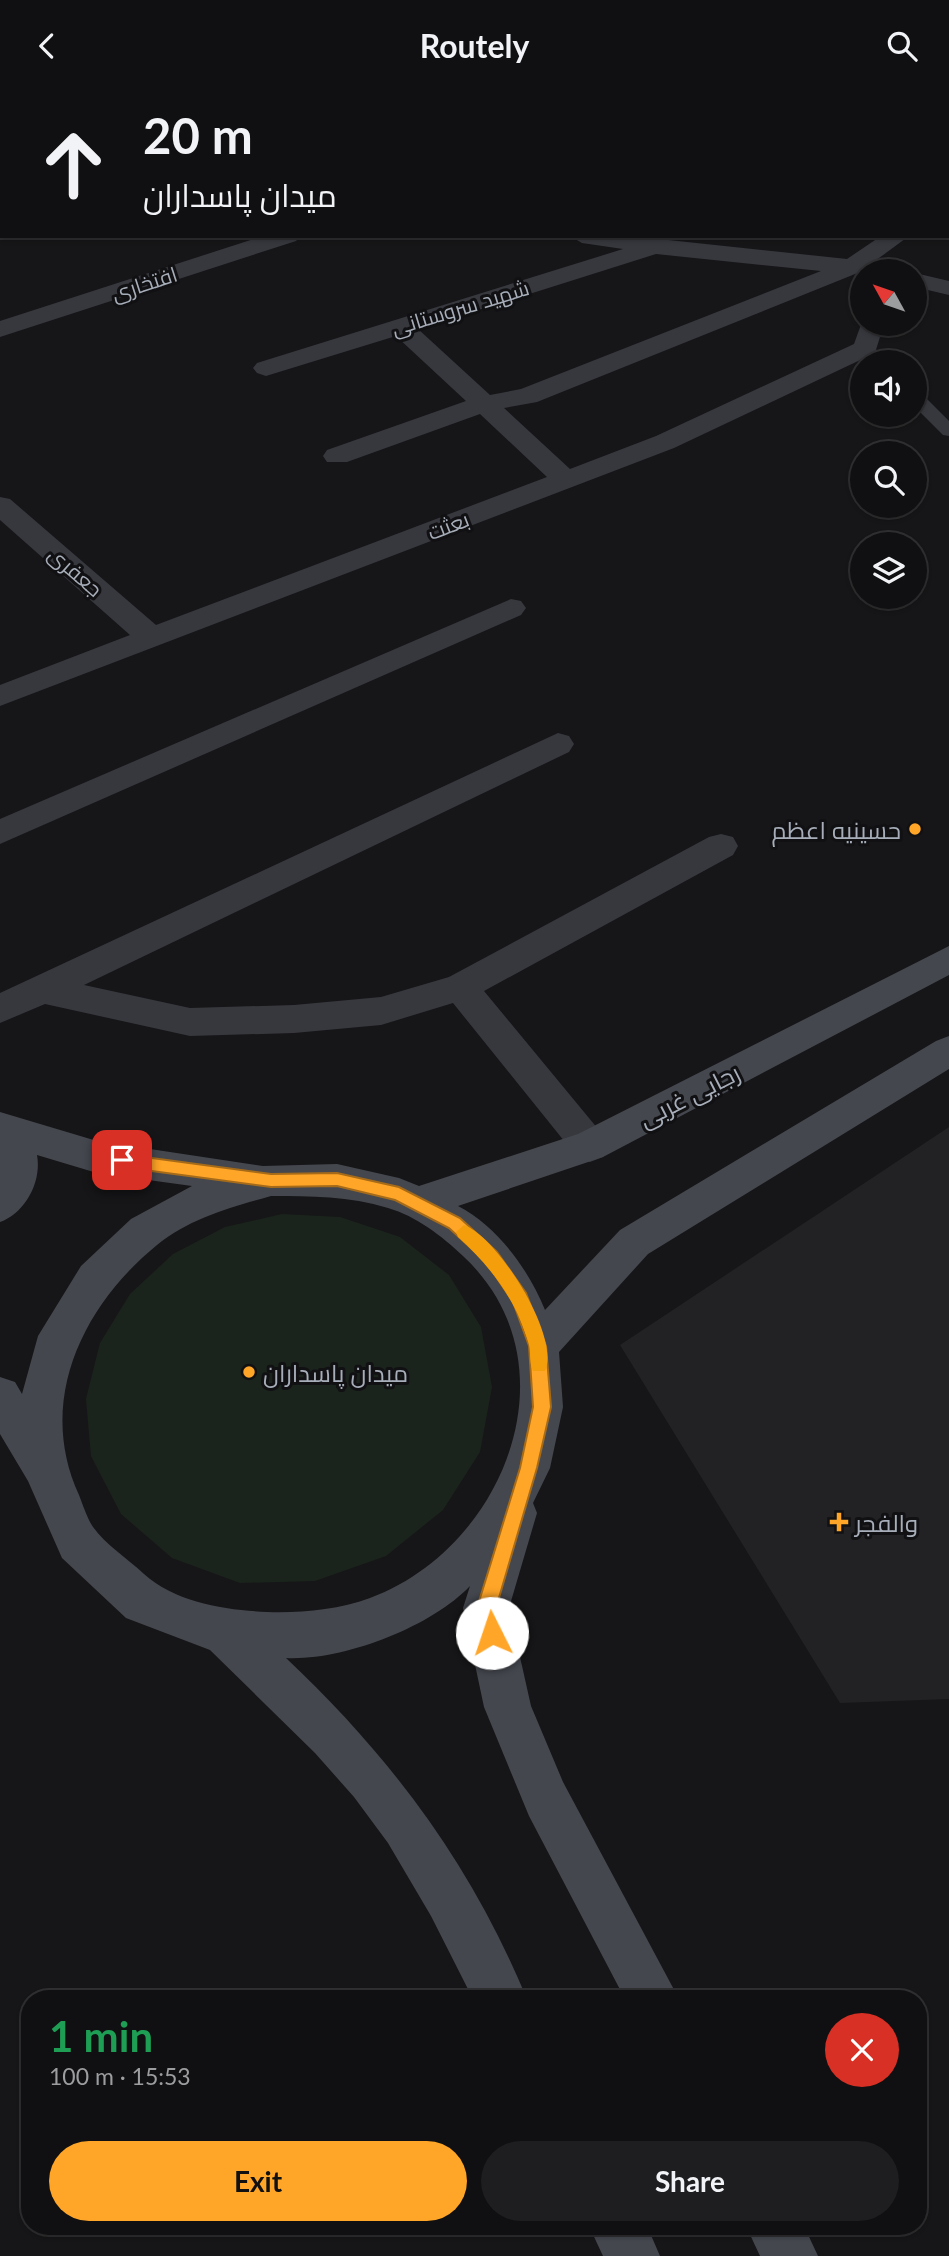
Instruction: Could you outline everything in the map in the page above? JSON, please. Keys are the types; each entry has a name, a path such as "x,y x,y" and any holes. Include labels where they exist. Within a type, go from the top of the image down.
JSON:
{"main road":[{"name":"رجایی غربی","path":"417,1203 590,1146 949,959"},
{"path":"538,1346 635,1242 949,1051"},
{"path":"2,1129 97,1157 271,1180 337,1180 399,1194 454,1223 491,1257 520,1299 538,1346 542,1407 528,1468 486,1608 508,1707 546,1798 648,1990"},
{"path":"0,1205 14,1189 20,1173 18,1149 2,1129"},
{"path":"45,1469 41,1402 59,1336 95,1278 145,1231 205,1198 271,1180"},
{"path":"0,1396 45,1469 78,1543 142,1602 225,1633 302,1636 377,1619 443,1582 495,1529 528,1468"},
{"path":"225,1633 309,1711 389,1803 454,1908 496,1990"},
{"path":"622,2235 632,2256"},
{"path":"779,2235 790,2256"}],"street":[{"name":"افتخاری","path":"0,330 282,238"},
{"path":"595,238 850,274"},
{"path":"877,259 895,238"},
{"path":"836,246 850,262"},
{"name":"شهید سروستانی","path":"266,368 655,247"},
{"path":"337,456 481,404 528,396 850,281"},
{"path":"928,284 949,288"},
{"path":"400,326 566,480"},
{"name":"بعثت","path":"0,696 666,442 873,345"},
{"name":"جعفری","path":"0,505 152,638"},
{"path":"0,832 512,608"},
{"path":"0,1009 558,744"},
{"path":"41,989 190,1023 294,1019 381,1011 460,987 721,846"},
{"path":"460,987 590,1146"}],"lane":[{"path":"927,409 949,431"}],"shaded area":[{"name":"والفجر","path":"949,1127 949,1699 840,1703 620,1345"},
{"path":"282,1214 340,1217 400,1237 449,1275 481,1327 492,1387 480,1452 443,1510 386,1556 315,1581 240,1583 172,1558 121,1514 91,1456 86,1399 100,1343 130,1294 173,1254 225,1227"}],"slow traffic":[{"path":"464,1232 491,1257 520,1299 538,1346 539,1366"}],"place":[{"name":"حسینیه اعظم","path":"915,829"},
{"name":"میدان پاسداران","path":"249,1372"},
{"name":"والفجر","path":"839,1522"}],"route":[{"path":"122,1160 271,1180 337,1180 399,1194 454,1223 491,1257 520,1299 538,1346 542,1407 528,1468 486,1608 492,1633"}]}
